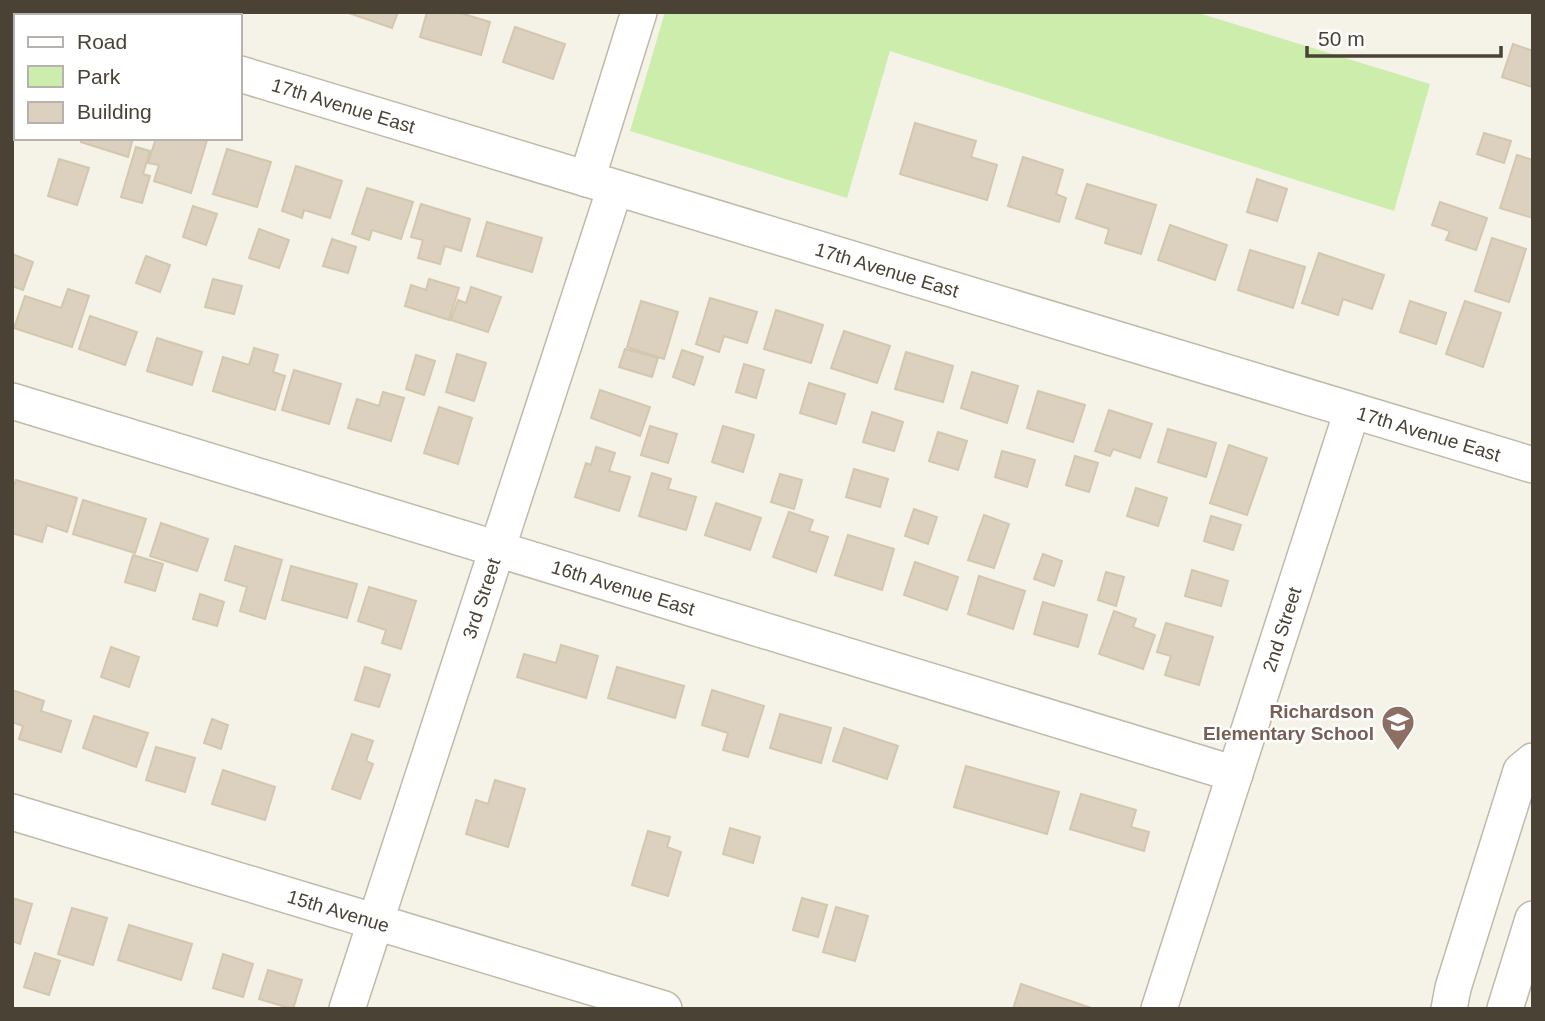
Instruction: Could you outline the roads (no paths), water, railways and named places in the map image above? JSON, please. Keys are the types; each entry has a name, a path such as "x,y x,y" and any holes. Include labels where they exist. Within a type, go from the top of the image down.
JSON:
{"street":[{"name":"3rd Street","path":"348,1009 498,549 601,183 639,12"},
{"name":"17th Avenue East","path":"242,75 1533,465"},
{"name":"16th Avenue East","path":"12,401 1235,774"},
{"name":"2nd Street","path":"1159,1009 1352,411"},
{"path":"1450,1009 1453,988 1521,771 1533,761"},
{"name":"15th Avenue","path":"12,812 664,1009"},
{"path":"1505,1009 1533,919"}],"place":[{"name":"Richardson Elementary School","path":"1398,752"}]}
